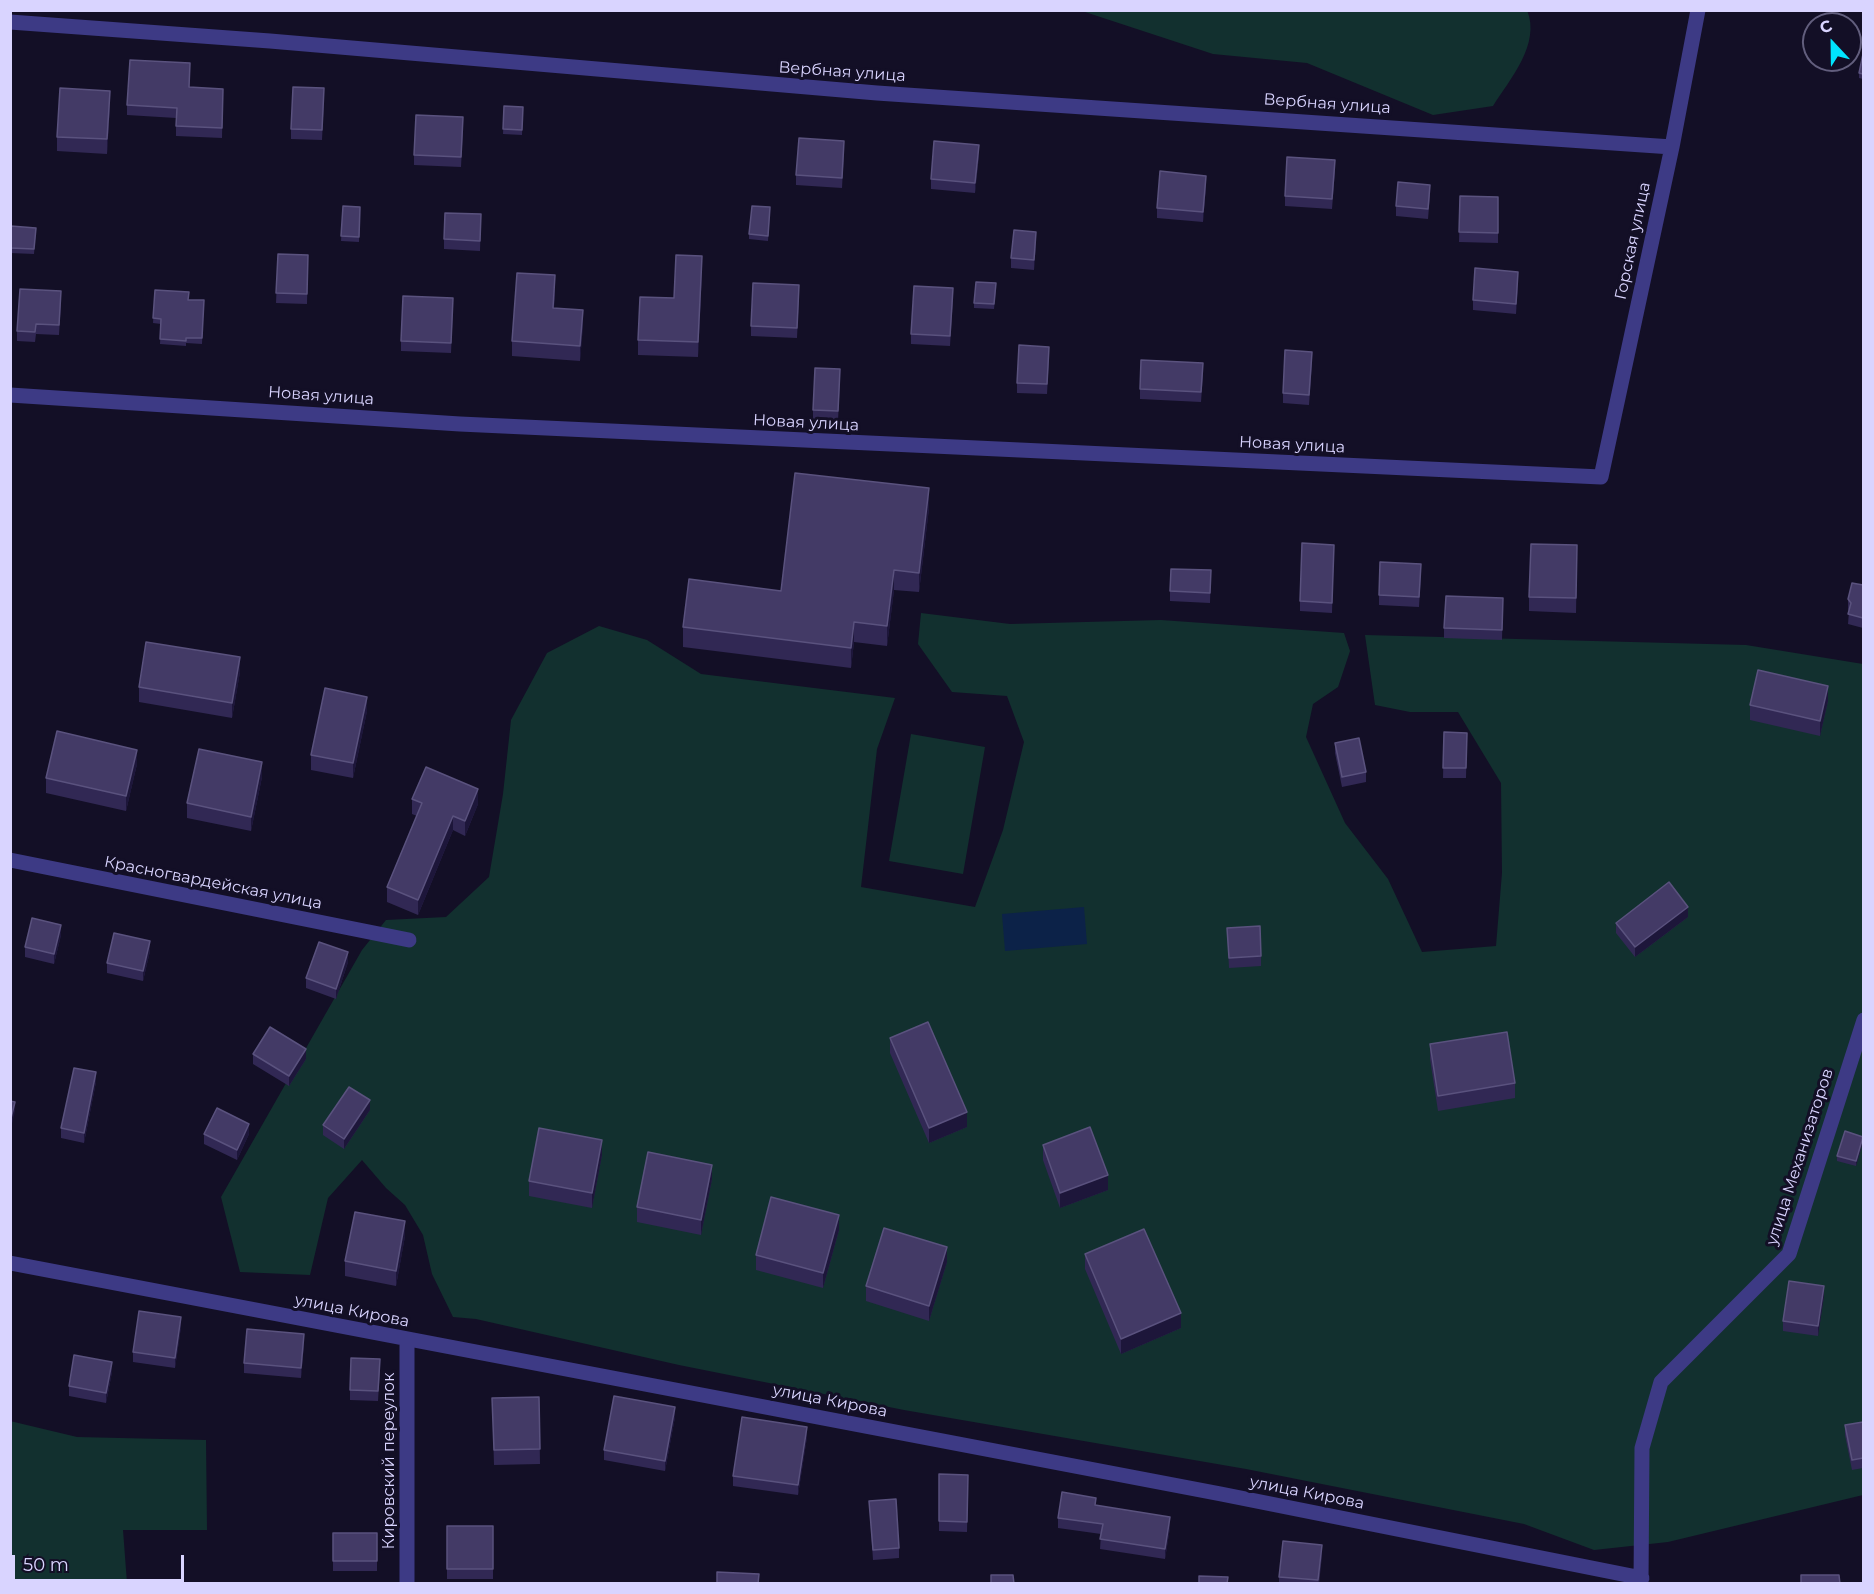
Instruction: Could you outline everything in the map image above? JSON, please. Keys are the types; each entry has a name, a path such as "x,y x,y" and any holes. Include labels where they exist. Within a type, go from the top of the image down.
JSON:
{"street":[{"name":"Горская улица","path":"1601,477 1672,147 1698,10"},
{"name":"Вербная улица","path":"10,22 270,41 877,93 1672,147"},
{"name":"Новая улица","path":"10,395 460,424 1601,477"},
{"name":"Красногвардейская улица","path":"10,860 409,940"},
{"name":"улица Механизаторов","path":"1642,1581 1642,1448 1661,1382 1789,1254 1863,1020"},
{"name":"улица Кирова","path":"10,1263 1209,1492 1642,1581"},
{"name":"Кировский переулок","path":"406,1584 407,1340"}],"green space":[{"path":"1527,10 1530,36 1527,48 1515,73 1493,106 1433,115 1307,63 1213,54 1082,11"},
{"path":"921,613 1010,624 1161,620 1344,633 1350,651 1338,687 1313,704 1306,737 1345,823 1388,879 1422,952 1496,946 1502,873 1501,783 1458,712 1410,712 1375,705 1365,635 1746,645 1863,664 1863,1495 1668,1542 1594,1550 1524,1524 1246,1469 904,1410 679,1365 476,1319 453,1317 432,1274 423,1235 405,1205 386,1188 362,1160 328,1198 310,1275 240,1272 221,1197 362,950 386,920 446,917 489,877 503,794 511,720 547,653 599,626 647,640 701,674 895,698 877,749 861,887 975,907 1003,830 1024,742 1007,696 952,692 918,644"},
{"path":"911,734 985,747 963,874 889,861"},
{"path":"10,1421 77,1437 206,1440 207,1530 123,1530 127,1583 11,1583"}],"water":[{"path":"1084,907 1087,944 1005,951 1002,914"}],"building":[{"path":"130,60 190,63 189,87 223,89 222,128 176,126 177,108 127,105"},
{"path":"293,87 324,88 322,130 291,129"},
{"path":"60,88 110,91 107,139 57,137"},
{"path":"504,106 523,107 522,130 503,129"},
{"path":"416,115 463,117 461,157 414,155"},
{"path":"799,138 844,141 842,178 796,175"},
{"path":"934,141 979,145 975,183 931,179"},
{"path":"1287,157 1335,160 1332,199 1285,196"},
{"path":"1160,171 1206,176 1203,212 1157,208"},
{"path":"1398,182 1430,185 1428,209 1396,206"},
{"path":"1460,196 1498,197 1498,233 1459,232"},
{"path":"343,206 360,207 359,237 341,236"},
{"path":"752,206 770,207 768,236 749,234"},
{"path":"445,213 481,214 480,241 444,239"},
{"path":"11,226 36,228 34,249 10,248"},
{"path":"1014,230 1036,232 1034,260 1011,258"},
{"path":"278,254 308,255 307,294 276,293"},
{"path":"676,255 702,256 698,342 638,340 640,297 674,298"},
{"path":"1475,268 1518,272 1516,304 1473,300"},
{"path":"517,273 555,275 553,308 583,310 580,346 512,341"},
{"path":"976,282 996,283 994,304 974,303"},
{"path":"753,283 799,285 797,328 751,326"},
{"path":"914,286 953,288 950,336 911,334"},
{"path":"20,289 61,291 59,325 36,324 35,332 17,331"},
{"path":"155,290 189,292 188,300 204,300 202,338 186,338 186,341 160,339 161,319 153,318"},
{"path":"403,296 453,298 451,343 401,341"},
{"path":"1019,345 1049,347 1047,384 1017,383"},
{"path":"1285,350 1312,352 1309,395 1283,393"},
{"path":"1141,360 1203,363 1201,392 1140,389"},
{"path":"815,368 840,369 838,411 813,410"},
{"path":"795,473 929,488 919,573 894,570 887,626 854,622 851,648 683,627 689,579 781,591"},
{"path":"1302,543 1334,545 1332,603 1300,601"},
{"path":"1531,544 1577,545 1576,598 1529,597"},
{"path":"1380,562 1421,564 1419,597 1379,595"},
{"path":"1171,569 1211,570 1210,593 1170,591"},
{"path":"1852,583 1863,585 1863,618 1848,614 1851,603 1848,599"},
{"path":"1446,596 1503,598 1502,630 1444,628"},
{"path":"146,642 240,657 232,703 139,687"},
{"path":"1758,670 1828,686 1820,721 1750,705"},
{"path":"325,688 367,697 353,763 311,755"},
{"path":"57,731 137,750 126,796 46,778"},
{"path":"1444,732 1467,733 1466,768 1443,768"},
{"path":"1359,738 1366,772 1342,777 1335,743"},
{"path":"199,749 262,762 251,817 187,803"},
{"path":"426,767 478,789 465,821 453,816 418,900 387,887 422,803 412,799"},
{"path":"1669,882 1688,907 1635,947 1616,923"},
{"path":"32,918 61,925 54,954 25,947"},
{"path":"1260,926 1261,956 1229,958 1227,928"},
{"path":"114,933 150,941 143,971 107,963"},
{"path":"319,942 348,952 336,989 306,978"},
{"path":"928,1022 967,1112 929,1128 890,1038"},
{"path":"270,1027 306,1049 289,1076 253,1054"},
{"path":"1507,1032 1515,1083 1438,1096 1430,1044"},
{"path":"74,1068 96,1072 84,1133 61,1128"},
{"path":"349,1087 370,1100 344,1139 323,1125"},
{"path":"10,1101 15,1102 10,1122"},
{"path":"217,1108 249,1124 237,1150 204,1134"},
{"path":"1090,1127 1108,1175 1060,1193 1043,1145"},
{"path":"539,1128 602,1140 592,1193 529,1181"},
{"path":"1845,1131 1863,1137 1856,1161 1837,1156"},
{"path":"648,1152 712,1165 701,1220 637,1207"},
{"path":"771,1197 839,1215 823,1273 756,1255"},
{"path":"355,1212 405,1221 396,1271 345,1261"},
{"path":"884,1228 947,1247 929,1306 866,1286"},
{"path":"1144,1229 1181,1313 1121,1339 1085,1254"},
{"path":"1789,1281 1824,1286 1818,1326 1783,1321"},
{"path":"139,1311 181,1317 175,1358 133,1352"},
{"path":"247,1329 304,1334 301,1368 244,1363"},
{"path":"74,1355 112,1362 106,1393 69,1386"},
{"path":"351,1358 380,1359 378,1391 350,1390"},
{"path":"614,1396 675,1407 665,1461 604,1450"},
{"path":"539,1397 540,1449 494,1450 492,1398"},
{"path":"742,1417 807,1427 798,1485 733,1476"},
{"path":"1863,1422 1863,1458 1852,1460 1845,1425"},
{"path":"939,1474 968,1475 967,1522 939,1521"},
{"path":"1062,1492 1096,1498 1095,1505 1170,1517 1165,1549 1100,1539 1103,1524 1058,1518"},
{"path":"896,1499 899,1548 873,1550 869,1501"},
{"path":"447,1526 493,1526 493,1569 447,1569"},
{"path":"333,1533 377,1533 377,1561 333,1561"},
{"path":"1283,1541 1322,1545 1318,1580 1279,1577"},
{"path":"717,1572 759,1574 758,1584 717,1584"},
{"path":"991,1575 1013,1575 1014,1584 991,1584"},
{"path":"1801,1575 1839,1575 1840,1584 1801,1584"},
{"path":"1199,1576 1228,1577 1227,1584 1199,1584"}]}
